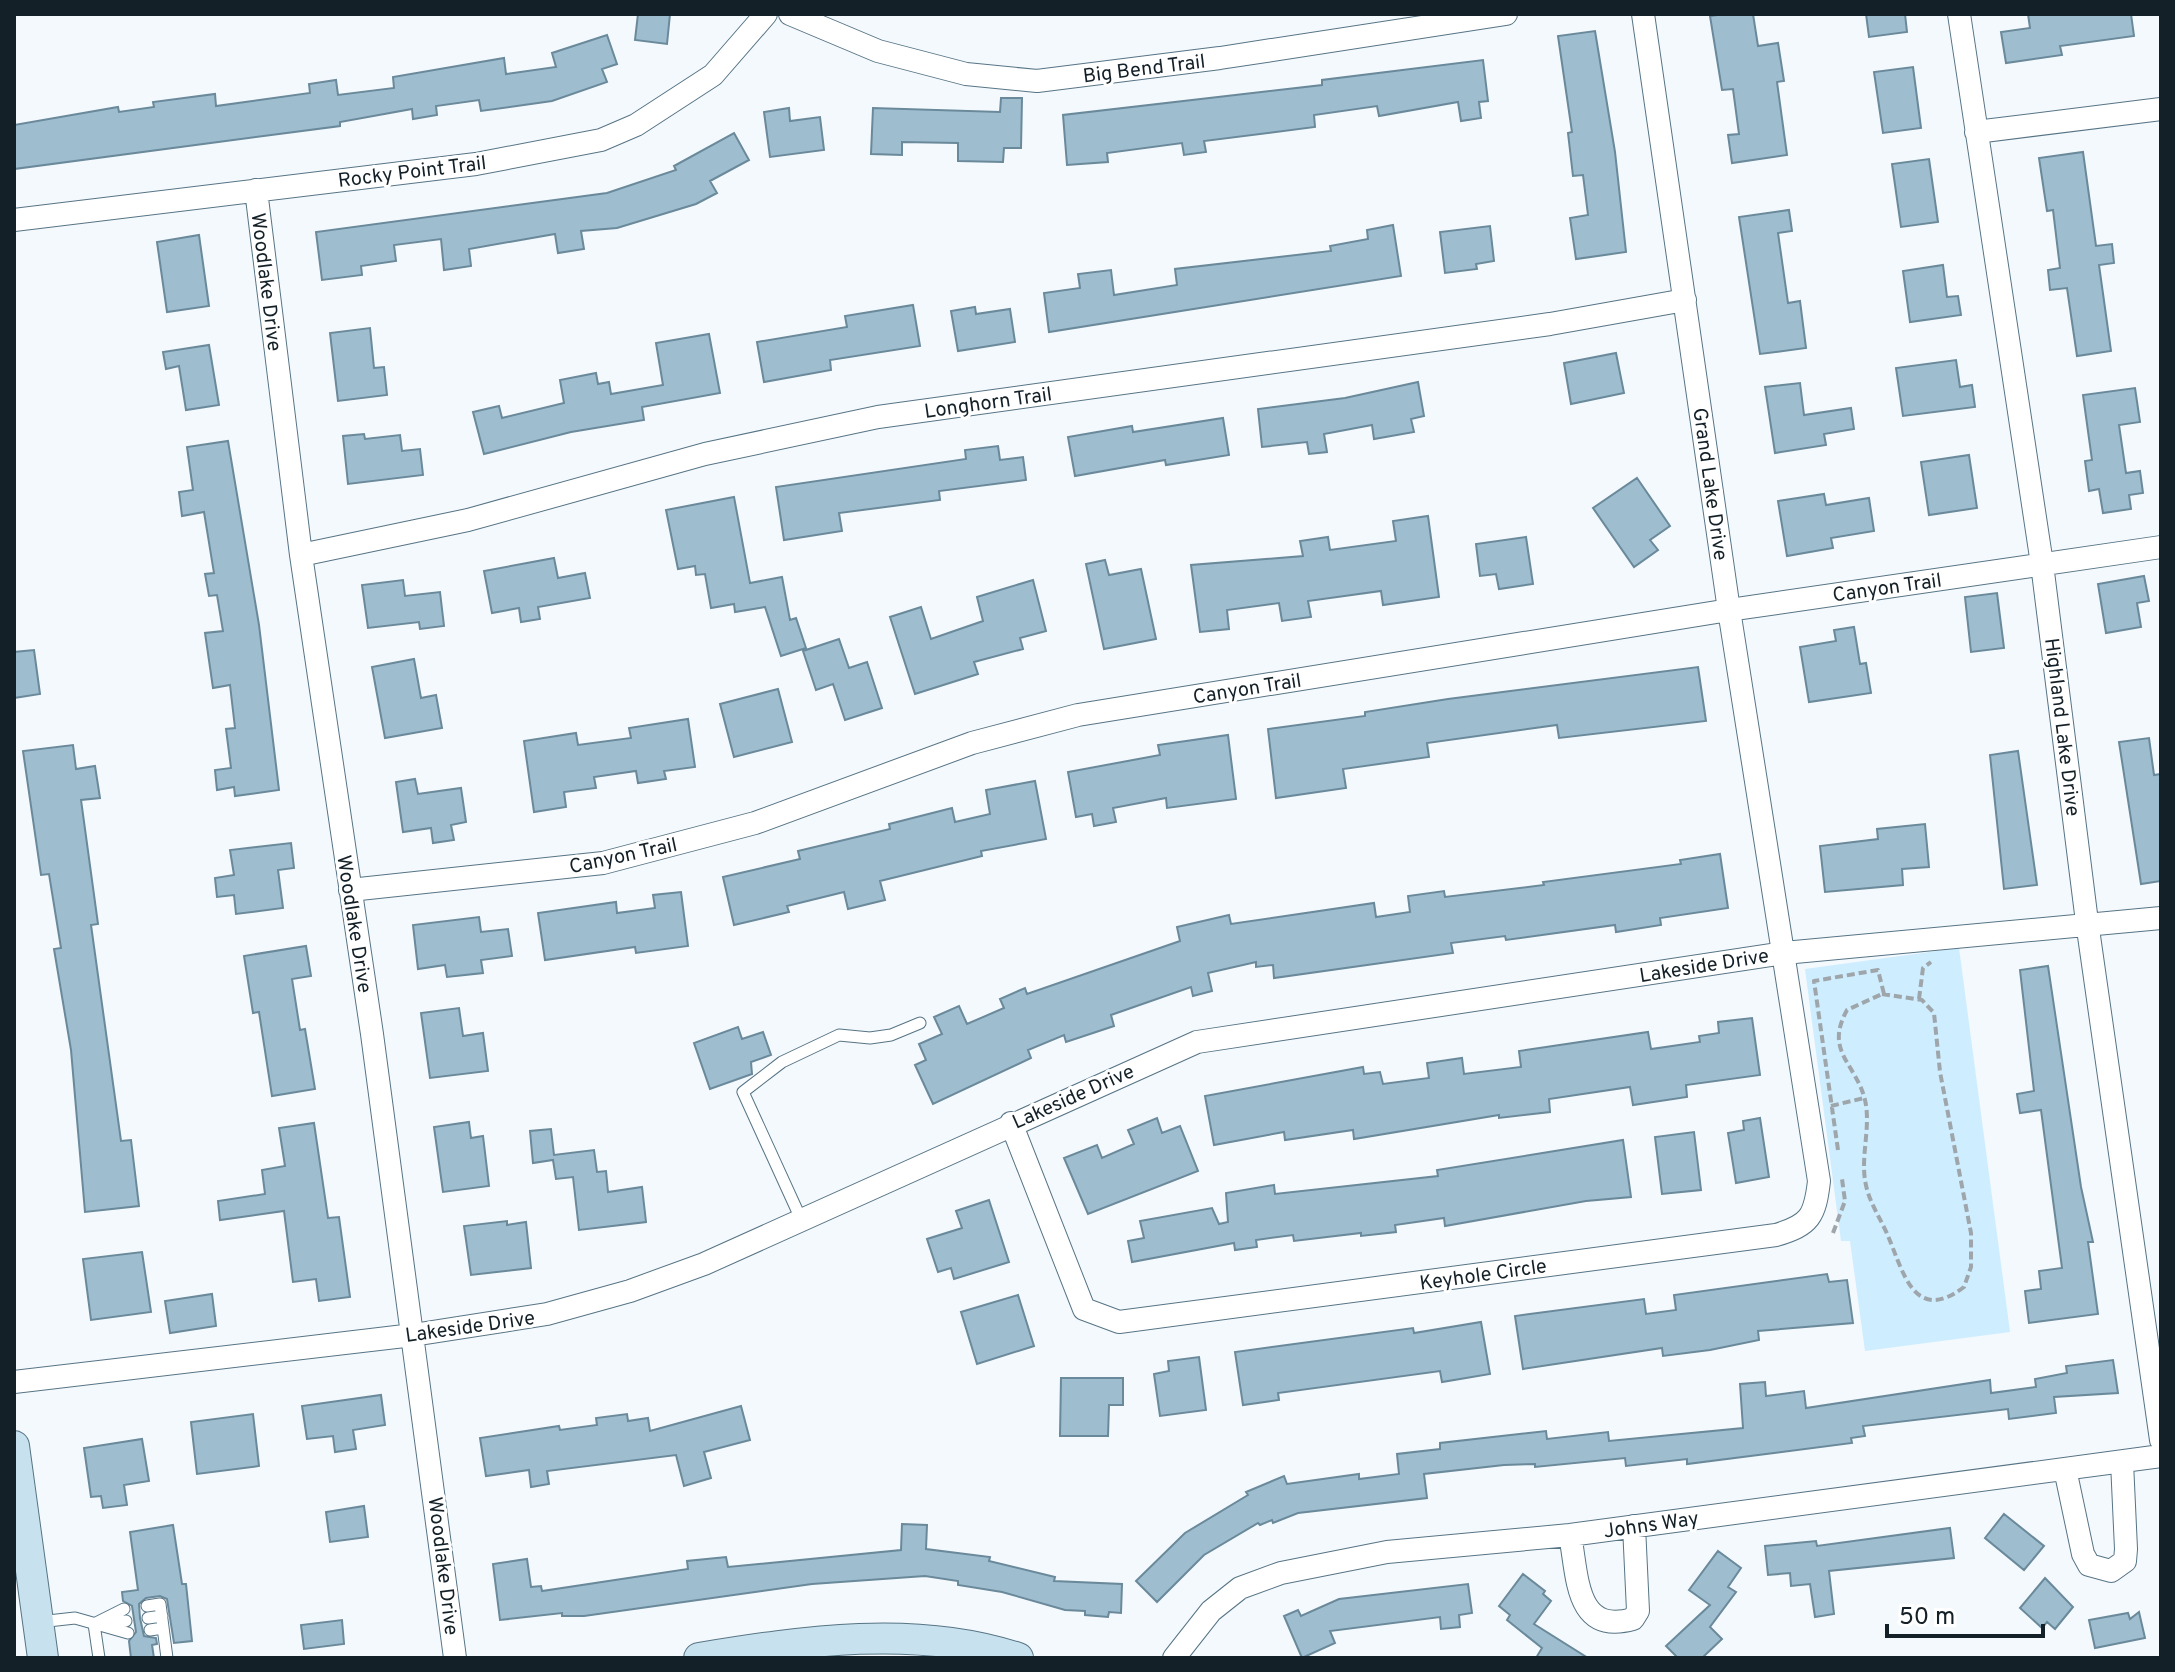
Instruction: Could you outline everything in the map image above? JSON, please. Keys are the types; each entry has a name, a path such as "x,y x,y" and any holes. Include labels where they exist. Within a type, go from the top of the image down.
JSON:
{"street":[{"name":"Rocky Point Trail","path":"14,220 476,164 601,140 636,125 713,75 766,14"},
{"name":"Big Bend Trail","path":"790,14 878,51 966,74 1037,81 1220,58 1506,14"},
{"name":"Grand Lake Drive","path":"1643,14 1729,610 1784,953"},
{"name":"Highland Lake Drive","path":"1959,14 2042,564 2087,922 2161,1440"},
{"path":"1976,132 2161,109"},
{"name":"Woodlake Drive","path":"256,190 301,555 413,1335 455,1658"},
{"name":"Longhorn Trail","path":"301,555 468,520 705,454 878,417 1550,324 1685,300"},
{"name":"Canyon Trail","path":"350,890 603,863 755,823 972,743 1078,715 1729,610 2161,547"},
{"name":"Lakeside Drive","path":"14,1382 413,1335 547,1314 630,1291 704,1264 1011,1123 1197,1042 1784,953 2087,922 2161,918"},
{"name":"Keyhole Circle","path":"1011,1123 1084,1309 1119,1322 1776,1235 1801,1227 1816,1207 1819,1181 1784,953"},
{"path":"14,1446 43,1658"},
{"name":"Johns Way","path":"1174,1658 1211,1611 1240,1588 1281,1573 1387,1552 1570,1535 2161,1456"},
{"path":"2065,1469 2083,1554 2089,1565 2111,1571 2125,1561 2122,1462"},
{"path":"1570,1535 1587,1610 1601,1622 1616,1624 1633,1619 1638,1611 1634,1526"},
{"path":"699,1658 785,1644 920,1638 1018,1658"}],"lane":[{"path":"801,1219 743,1092 782,1062 839,1035 891,1035 920,1023"},
{"path":"161,1658 167,1658 163,1622 160,1604 149,1618 163,1622"},
{"path":"37,1622 75,1618 94,1624 126,1621 94,1624"},
{"path":"94,1624 99,1658"}],"path":[{"path":"1919,999 1923,968 1936,961"},
{"path":"1839,1161 1814,981 1878,970 1884,994"},
{"path":"1884,994 1919,999 1934,1013 1937,1025 1940,1072 1971,1233 1970,1276 1964,1287 1951,1295 1922,1297 1906,1283 1869,1199 1864,1178 1864,1098 1842,1053 1837,1032 1847,1010 1856,1004 1884,994"},
{"path":"1831,1106 1864,1098"},
{"path":"1833,1233 1845,1201 1842,1175"}],"shaded area":[{"path":"1959,948 2010,1332 1865,1351 1850,1241 1841,1241 1805,969"}],"building":[{"path":"638,14 670,14 667,44 635,40"},
{"path":"1753,14 1758,46 1778,43 1784,81 1777,82 1787,155 1732,163 1728,135 1739,134 1733,89 1722,90 1710,16"},
{"path":"1866,14 1905,14 1907,32 1869,37"},
{"path":"2028,14 2131,14 2134,36 2060,46 2062,55 2006,63 2001,32 2030,28"},
{"path":"1595,31 1615,152 1626,252 1576,259 1570,218 1588,215 1583,175 1573,176 1568,133 1572,132 1558,36"},
{"path":"607,35 617,64 602,69 607,82 552,101 481,111 479,100 436,106 437,115 413,119 412,109 340,122 340,126 14,169 14,125 118,107 119,112 154,107 153,102 215,94 216,106 310,93 309,84 336,80 338,95 394,88 393,77 504,58 506,74 556,67 552,53"},
{"path":"1483,60 1488,101 1479,102 1481,118 1461,121 1458,102 1379,116 1377,106 1314,115 1315,127 1204,141 1206,152 1184,155 1182,143 1107,153 1108,162 1067,165 1063,115 1322,85 1322,80"},
{"path":"1913,67 1921,128 1883,133 1874,72"},
{"path":"1001,98 1022,98 1021,148 1004,148 1003,162 958,161 958,143 902,142 902,155 871,154 873,108 1000,112"},
{"path":"789,108 790,121 820,117 824,150 770,157 764,112"},
{"path":"734,133 749,160 710,181 717,193 696,204 617,228 581,231 584,249 558,253 555,234 469,249 471,266 444,270 441,239 394,245 396,261 361,266 362,275 322,280 316,232 607,193 676,170 674,166"},
{"path":"2083,152 2096,246 2112,244 2114,263 2099,265 2111,351 2077,356 2067,288 2050,290 2048,270 2060,268 2053,210 2047,211 2039,158"},
{"path":"1929,159 1938,222 1901,227 1892,164"},
{"path":"1789,210 1792,231 1778,233 1788,303 1800,301 1806,348 1760,354 1739,217"},
{"path":"1393,225 1401,276 1049,332 1044,293 1080,288 1078,274 1111,270 1114,295 1177,285 1175,269 1331,251 1330,246 1368,239 1367,230"},
{"path":"1490,226 1494,261 1476,264 1477,269 1445,273 1440,232"},
{"path":"199,235 209,306 167,312 157,242"},
{"path":"1943,265 1947,297 1958,296 1961,315 1910,322 1903,271"},
{"path":"913,305 920,346 830,360 831,370 764,382 757,342 847,327 845,316"},
{"path":"975,307 976,314 1010,309 1015,342 958,351 951,311"},
{"path":"370,328 374,368 384,367 387,395 338,401 330,333"},
{"path":"709,334 720,393 642,407 644,420 571,432 484,454 473,412 499,406 502,418 564,403 560,380 596,373 598,384 609,382 611,394 663,385 656,343"},
{"path":"209,345 219,405 186,410 179,366 166,369 163,352"},
{"path":"1616,353 1624,393 1571,404 1564,363"},
{"path":"1956,360 1960,387 1972,385 1975,407 1903,416 1896,368"},
{"path":"1418,382 1424,416 1411,419 1414,432 1374,439 1372,425 1324,434 1327,452 1309,454 1307,442 1262,447 1258,409 1345,398"},
{"path":"1800,383 1804,415 1851,408 1854,429 1824,434 1826,445 1775,453 1765,387"},
{"path":"2135,388 2140,422 2119,425 2126,473 2140,471 2143,493 2129,495 2131,509 2103,513 2099,489 2089,491 2085,461 2092,460 2083,395"},
{"path":"1223,418 1229,455 1166,465 1165,460 1075,476 1068,437 1132,426 1133,432"},
{"path":"364,434 365,439 400,435 402,451 420,449 423,475 348,484 343,436"},
{"path":"228,441 259,625 279,790 235,796 234,787 217,790 215,770 231,768 226,729 235,728 230,685 213,688 205,633 223,631 217,595 209,596 205,574 214,573 204,512 182,516 179,492 193,490 187,447"},
{"path":"998,446 1000,460 1023,457 1026,480 939,491 940,500 839,513 842,531 784,540 776,487 966,459 965,450"},
{"path":"1969,455 1977,508 1929,515 1921,462"},
{"path":"1637,478 1670,526 1650,540 1658,550 1634,567 1593,508"},
{"path":"1824,494 1826,505 1869,498 1874,531 1831,538 1833,548 1787,556 1778,501"},
{"path":"734,497 750,583 782,577 790,620 796,618 806,648 781,656 765,607 735,612 734,604 711,608 705,574 696,575 695,566 678,569 666,510"},
{"path":"1428,516 1439,597 1383,605 1381,591 1308,601 1311,617 1282,621 1279,603 1227,610 1229,629 1200,632 1191,565 1303,556 1300,541 1328,537 1330,550 1396,541 1393,521"},
{"path":"1526,537 1533,584 1499,589 1496,574 1480,576 1476,544"},
{"path":"554,558 558,578 585,573 590,598 538,607 540,619 521,622 519,608 492,613 484,571"},
{"path":"1105,560 1109,575 1141,569 1156,639 1104,649 1086,564"},
{"path":"2144,576 2149,601 2137,603 2141,627 2106,633 2098,584"},
{"path":"403,580 405,596 440,592 444,626 420,629 419,622 368,628 362,585"},
{"path":"1033,580 1046,631 1020,638 1023,649 974,662 978,674 915,694 890,617 921,607 931,639 983,621 977,597"},
{"path":"1997,593 2004,648 1971,652 1965,597"},
{"path":"1854,627 1860,664 1866,663 1871,693 1809,702 1800,647 1836,641 1834,630"},
{"path":"839,639 849,668 867,662 882,708 845,720 833,684 816,690 803,651"},
{"path":"34,650 40,694 14,698 14,652"},
{"path":"414,659 421,698 436,695 442,728 385,738 372,667"},
{"path":"1698,667 1706,721 1559,738 1557,725 1427,743 1429,757 1343,769 1346,788 1276,798 1268,729 1365,716 1365,712 1448,699"},
{"path":"778,689 792,742 734,757 720,704"},
{"path":"688,719 695,767 664,771 666,779 638,783 636,771 594,777 596,788 564,792 566,807 534,812 524,741 576,733 578,745 631,738 629,728"},
{"path":"1228,735 1236,799 1167,808 1166,798 1113,808 1116,822 1094,826 1092,814 1076,817 1068,772 1160,755 1158,745"},
{"path":"2149,738 2154,775 2161,774 2161,881 2141,884 2119,742"},
{"path":"73,745 76,769 95,766 100,798 81,800 98,924 91,925 121,1141 131,1140 139,1206 85,1212 71,1050 54,949 61,948 49,874 41,875 23,751"},
{"path":"2018,751 2037,885 2004,889 1990,755"},
{"path":"415,779 418,794 461,788 466,822 451,825 454,840 433,843 431,828 403,832 396,782"},
{"path":"1035,781 1046,839 981,851 982,856 880,881 885,900 848,909 844,892 787,906 789,912 734,925 723,877 800,859 798,851 890,829 889,824 952,808 955,822 990,814 986,790"},
{"path":"1925,824 1929,867 1902,869 1903,885 1825,892 1820,846 1878,839 1877,829"},
{"path":"291,843 294,868 278,870 283,908 236,914 234,895 217,897 215,878 234,875 230,850"},
{"path":"1720,854 1728,908 1660,918 1661,925 1616,932 1615,925 1506,940 1505,936 1451,943 1453,953 1274,978 1273,965 1256,967 1256,962 1208,973 1212,991 1193,996 1191,987 1111,1015 1114,1026 1066,1042 1064,1035 1028,1050 1031,1058 933,1104 915,1065 926,1060 919,1044 942,1034 934,1017 959,1006 967,1024 1004,1008 1000,999 1025,988 1027,994 1180,941 1177,927 1229,915 1231,924 1374,903 1376,917 1410,912 1408,896 1444,891 1445,897 1544,885 1543,882 1681,864 1680,860"},
{"path":"681,892 688,946 636,953 635,947 545,960 538,913 616,902 617,913 655,908 653,895"},
{"path":"479,917 481,932 508,929 512,956 481,960 483,973 447,977 445,965 418,969 413,925"},
{"path":"306,946 311,976 292,979 300,1030 305,1029 315,1089 272,1096 259,1012 253,1013 244,956"},
{"path":"2048,966 2081,1187 2093,1242 2088,1242 2098,1314 2029,1323 2025,1291 2041,1289 2039,1271 2062,1268 2041,1110 2020,1113 2017,1094 2034,1091 2020,970"},
{"path":"459,1008 463,1036 483,1033 488,1071 430,1078 421,1013"},
{"path":"1752,1018 1760,1075 1686,1085 1687,1097 1633,1105 1630,1087 1549,1099 1550,1112 1499,1118 1499,1115 1354,1139 1353,1130 1285,1140 1284,1132 1214,1145 1205,1096 1363,1067 1364,1074 1380,1072 1383,1084 1429,1078 1427,1063 1462,1058 1464,1074 1521,1067 1519,1051 1648,1032 1651,1049 1700,1042 1699,1036 1719,1033 1718,1022"},
{"path":"738,1027 742,1039 763,1032 771,1055 751,1062 752,1074 710,1089 694,1043"},
{"path":"1157,1118 1162,1133 1180,1126 1198,1171 1088,1214 1064,1158 1097,1145 1102,1158 1134,1144 1128,1130"},
{"path":"1760,1118 1769,1177 1736,1183 1728,1133 1744,1130 1743,1121"},
{"path":"469,1122 471,1138 483,1136 489,1186 443,1192 434,1127"},
{"path":"314,1123 328,1218 339,1217 350,1297 319,1301 316,1279 293,1282 284,1211 220,1220 218,1201 265,1194 262,1170 285,1166 279,1128"},
{"path":"551,1129 554,1155 594,1150 597,1172 606,1171 608,1192 642,1187 646,1222 579,1230 573,1177 556,1179 553,1160 533,1163 530,1131"},
{"path":"1694,1132 1701,1190 1662,1194 1655,1137"},
{"path":"1623,1140 1631,1197 1586,1201 1445,1226 1444,1218 1395,1225 1396,1232 1361,1236 1361,1233 1294,1241 1293,1235 1256,1240 1257,1247 1235,1250 1234,1243 1132,1262 1128,1241 1144,1238 1140,1221 1212,1208 1219,1224 1228,1222 1226,1193 1274,1185 1275,1194 1438,1176 1437,1170"},
{"path":"989,1200 1009,1262 954,1279 951,1268 938,1272 927,1239 962,1228 956,1211"},
{"path":"507,1221 507,1225 526,1222 531,1268 471,1275 464,1226"},
{"path":"142,1252 151,1312 91,1320 83,1259"},
{"path":"1827,1274 1829,1282 1847,1280 1853,1323 1758,1331 1759,1340 1710,1350 1663,1356 1662,1348 1523,1369 1515,1316 1644,1299 1646,1314 1676,1310 1674,1295"},
{"path":"212,1294 216,1326 170,1333 165,1301"},
{"path":"1018,1295 1034,1346 977,1364 961,1312"},
{"path":"1481,1322 1490,1374 1442,1382 1440,1371 1278,1393 1279,1400 1243,1405 1235,1352 1413,1328 1414,1333"},
{"path":"1199,1357 1206,1410 1160,1416 1154,1374 1169,1371 1168,1361"},
{"path":"2113,1360 2118,1393 2054,1397 2056,1413 2009,1419 2008,1409 1863,1426 1865,1436 1851,1438 1852,1443 1687,1464 1687,1459 1626,1466 1625,1458 1535,1467 1535,1464 1504,1465 1424,1474 1427,1498 1298,1513 1273,1523 1272,1520 1258,1523 1204,1555 1157,1602 1136,1581 1185,1533 1248,1495 1246,1492 1284,1476 1287,1484 1359,1474 1359,1479 1399,1474 1397,1454 1440,1449 1440,1443 1546,1431 1547,1439 1608,1432 1609,1441 1743,1428 1740,1384 1765,1382 1766,1396 1804,1391 1806,1408 1990,1380 1991,1393 2036,1387 2035,1379 2067,1373 2066,1366"},
{"path":"1061,1378 1123,1378 1123,1405 1109,1405 1108,1436 1060,1436"},
{"path":"381,1395 385,1425 353,1430 356,1449 335,1452 333,1436 307,1439 302,1406"},
{"path":"741,1406 750,1440 704,1452 711,1478 684,1486 676,1455 547,1471 549,1484 531,1487 529,1470 486,1476 480,1438 559,1426 560,1430 597,1425 596,1418 627,1414 628,1421 648,1418 650,1431"},
{"path":"253,1414 259,1466 197,1474 191,1422"},
{"path":"142,1439 149,1481 124,1485 127,1505 103,1508 101,1496 91,1497 84,1448"},
{"path":"364,1506 368,1537 330,1542 326,1512"},
{"path":"2004,1514 2044,1546 2024,1570 1985,1538"},
{"path":"902,1524 927,1525 926,1549 990,1557 989,1561 1055,1577 1054,1581 1122,1584 1121,1613 1109,1612 1108,1617 1085,1615 1085,1611 1065,1610 1002,1592 958,1585 958,1581 925,1576 812,1584 584,1616 562,1616 562,1613 500,1620 493,1564 527,1559 531,1587 541,1586 542,1591 688,1569 687,1561 726,1557 728,1567 901,1550"},
{"path":"173,1525 182,1584 186,1584 192,1641 174,1643 167,1599 160,1596 146,1598 139,1604 140,1618 144,1636 156,1638 157,1644 152,1645 154,1658 131,1658 129,1641 136,1632 132,1606 123,1601 122,1592 138,1590 130,1532"},
{"path":"1950,1528 1954,1558 1829,1571 1834,1614 1815,1617 1810,1584 1791,1586 1790,1573 1768,1575 1765,1546 1816,1541 1817,1546"},
{"path":"1718,1551 1741,1568 1728,1587 1736,1592 1710,1627 1722,1639 1702,1658 1678,1658 1666,1646 1710,1605 1689,1590"},
{"path":"1523,1574 1545,1591 1543,1594 1551,1601 1534,1624 1588,1658 1536,1658 1542,1648 1507,1620 1510,1615 1499,1606"},
{"path":"2045,1578 2073,1607 2055,1629 2047,1622 2042,1628 2020,1608"},
{"path":"1468,1584 1472,1613 1459,1615 1460,1627 1441,1629 1440,1617 1330,1631 1335,1643 1302,1658 1284,1616 1298,1610 1301,1616 1339,1599"},
{"path":"2139,1612 2145,1638 2095,1648 2089,1620 2128,1613 2130,1619"},
{"path":"342,1620 344,1644 304,1649 301,1625"}]}
